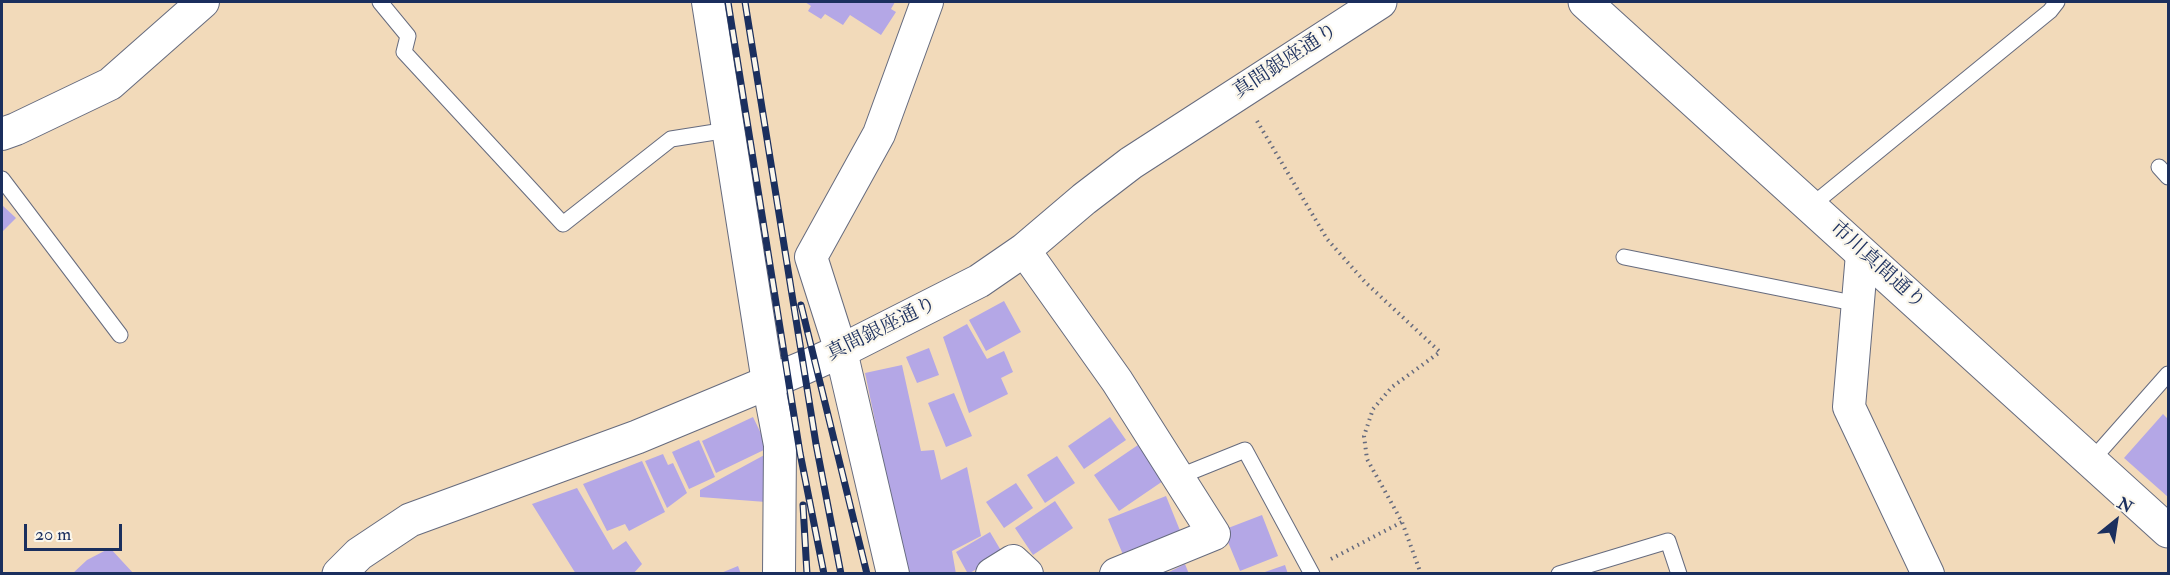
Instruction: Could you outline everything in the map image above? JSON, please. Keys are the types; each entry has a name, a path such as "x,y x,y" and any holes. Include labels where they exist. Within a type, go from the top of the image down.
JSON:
{"street":[{"path":"2,134 110,84 203,2"},
{"path":"708,2 780,445 779,573"},
{"path":"893,573 841,351 812,257 879,134 927,2"},
{"name":"真間銀座通り","path":"339,573 359,554 410,520 637,437 768,382 841,351 979,281 1024,250 1131,163 1380,2"},
{"name":"市川真間通り","path":"1586,2 2169,531"},
{"path":"1024,250 1117,381 1214,534 1116,573"},
{"path":"1862,254 1849,407 1928,573"},
{"path":"992,573 1013,561 1027,573"}],"lane":[{"path":"380,2 408,36 404,52 564,224 671,140 728,130"},
{"path":"1811,206 2050,11 2057,2"},
{"path":"2,179 120,335"},
{"path":"1624,257 1858,304"},
{"path":"2092,460 2169,374"},
{"path":"1178,477 1245,450 1311,572"},
{"path":"1559,573 1668,541 1679,573"}],"path":[{"path":"1239,92 1327,239 1365,282 1440,352 1392,387 1373,409 1364,436 1367,459 1402,522 1421,573"},
{"path":"1311,572 1402,522"}],"building":[{"path":"805,2 895,2 891,9 896,12 881,35 850,15 843,25 825,14 821,19 808,11 811,6"},
{"path":"2,205 16,218 2,232"},
{"path":"1004,301 1021,332 986,351 969,320"},
{"path":"967,324 987,359 1004,351 1013,372 1001,378 1008,394 969,413 943,337"},
{"path":"929,348 939,375 917,383 906,357"},
{"path":"902,365 921,451 934,450 941,480 967,467 981,536 952,551 956,574 907,574 865,373"},
{"path":"954,393 972,436 946,447 928,403"},
{"path":"2163,414 2168,419 2168,497 2124,458"},
{"path":"753,417 768,448 716,473 702,441"},
{"path":"1110,417 1126,440 1084,469 1068,446"},
{"path":"699,440 715,477 689,489 672,452"},
{"path":"1138,445 1163,481 1119,511 1094,475"},
{"path":"768,453 766,502 700,497 700,490"},
{"path":"663,454 668,465 673,463 687,493 667,508 645,461"},
{"path":"1057,456 1075,483 1045,503 1027,475"},
{"path":"642,461 665,512 629,531 625,524 607,531 583,484"},
{"path":"1016,483 1033,508 1004,528 986,502"},
{"path":"577,488 613,550 626,541 642,564 633,574 576,574 532,504"},
{"path":"1166,496 1181,533 1124,557 1108,519"},
{"path":"1055,501 1073,528 1033,555 1015,528"},
{"path":"1262,515 1278,556 1240,571 1223,530"},
{"path":"990,532 1003,554 968,574 956,552"},
{"path":"110,548 134,574 72,574 87,560"},
{"path":"1185,564 1189,574 1165,574"},
{"path":"1285,565 1288,574 1262,574 1262,573"},
{"path":"738,566 741,574 721,574 721,573"}],"railway":[{"path":"728,2 800,453 824,574"},
{"path":"745,2 816,444 841,574"},
{"path":"801,305 867,574"},
{"path":"803,505 807,574"}]}
